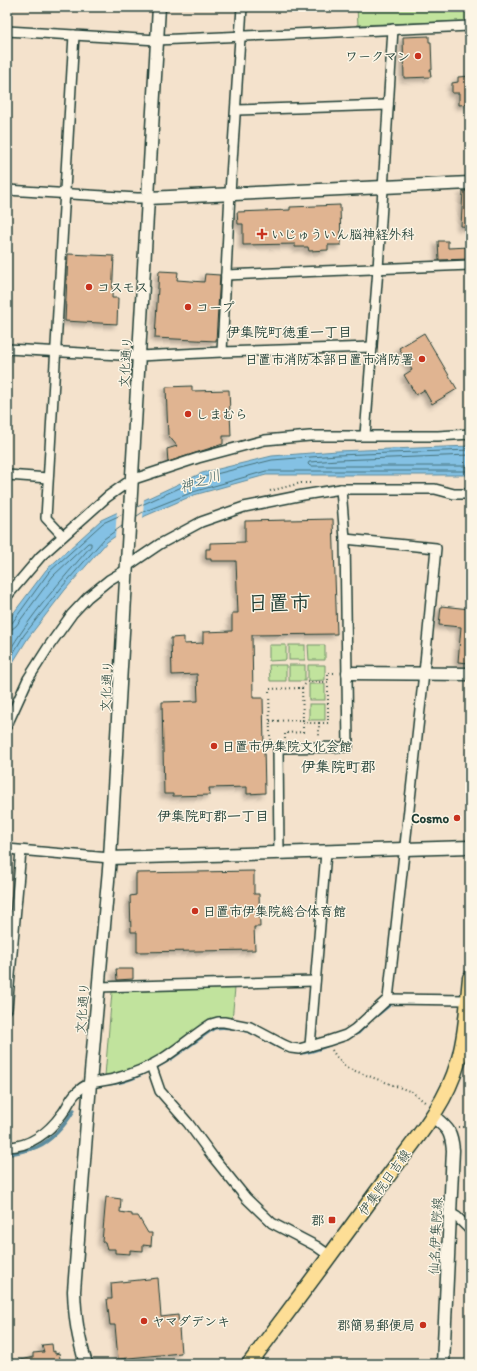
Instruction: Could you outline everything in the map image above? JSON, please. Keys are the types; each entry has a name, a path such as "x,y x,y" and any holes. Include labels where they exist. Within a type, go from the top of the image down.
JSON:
{"main road":[{"name":"伊集院日吉線","path":"249,1364 433,1116 445,1094 458,1062 468,1010 470,978"}],"street":[{"name":"文化通り","path":"86,1364 79,1340 75,1316 74,1291 90,1083 110,858 159,7"},
{"path":"222,352 230,193 237,110 242,7"},
{"path":"7,31 157,40 470,26"},
{"path":"365,435 378,269 393,30"},
{"path":"63,536 46,518 74,35"},
{"path":"237,110 388,105"},
{"path":"7,190 148,198 470,183"},
{"path":"226,275 470,266"},
{"path":"7,349 139,356 372,347"},
{"path":"7,596 41,556 107,496 131,480 198,458 265,440 310,436 438,436 470,434"},
{"path":"7,475 48,478"},
{"path":"279,854 278,748 348,747 345,539 341,489"},
{"path":"7,725 28,679 72,614 88,597 126,564 201,522 244,508 303,494 341,489 435,489 454,494 470,494"},
{"path":"7,1147 28,1143 50,1130 75,1094 90,1083 116,1079 152,1068 207,1027 218,1022 250,1027 290,1048 299,1049 346,1035 355,1029 388,999 424,673 436,548 345,539"},
{"path":"348,673 470,674"},
{"path":"7,849 110,858 470,848"},
{"path":"7,1007 21,850"},
{"path":"310,1046 314,981 326,852"},
{"path":"98,987 314,981"},
{"path":"388,999 468,1010"},
{"path":"152,1068 160,1091 188,1123 213,1158 246,1198 272,1223 316,1246 330,1256"},
{"name":"仙名伊集院線","path":"433,1116 448,1130 452,1139 453,1150 443,1364"},
{"path":"450,1213 457,1217 470,1230"}],"path":[{"path":"270,721 302,720 308,723 328,723 328,673 348,673"},
{"path":"285,748 285,733 303,732 302,688 307,682 328,682"},
{"path":"270,740 269,689 302,688"},
{"path":"319,723 320,747"},
{"path":"331,1049 337,1058 347,1068 412,1092 426,1103"}],"green space":[{"path":"357,7 470,7 470,21 358,25"},
{"path":"269,645 286,645 286,660 269,661"},
{"path":"289,645 305,645 305,660 289,660"},
{"path":"308,645 325,645 325,660 309,660"},
{"path":"269,665 286,665 286,681 270,681"},
{"path":"289,665 305,665 305,681 289,681"},
{"path":"308,665 325,665 325,680 308,681"},
{"path":"309,684 325,684 325,700 309,700"},
{"path":"309,704 325,704 325,720 309,720"},
{"path":"235,988 232,1021 218,1019 150,1062 121,1073 105,1076 112,992"}],"water":[{"name":"神之川","path":"470,446 470,475 266,475 194,495 145,516 107,542 65,590 28,638 7,672 7,623 46,570 101,520 202,473 272,456 337,451"}],"pier":[{"path":"144,497 143,519 115,538 117,510"}],"building":[{"name":"ワークマン","path":"429,36 429,42 431,42 431,77 404,78 403,37"},
{"path":"470,76 470,104 459,105 459,93 452,93 452,83 458,82 458,77"},
{"path":"463,191 470,191 470,227 461,226"},
{"path":"340,205 341,245 328,245 328,250 309,251 308,247 295,247 295,244 243,245 243,224 238,224 237,212 290,210 290,207"},
{"path":"438,241 448,241 448,248 470,247 470,259 439,260"},
{"path":"68,254 114,256 112,298 118,298 117,324 65,321"},
{"path":"159,271 178,272 177,280 204,282 205,274 220,275 216,341 155,338"},
{"name":"日置市消防本部日置市消防署","path":"424,333 457,389 432,404 424,390 416,395 404,375 412,370 399,348"},
{"path":"192,386 192,391 229,390 231,436 223,436 223,444 168,462 167,449 177,446 168,435 166,387"},
{"path":"333,519 337,634 252,635 253,698 263,698 265,793 247,794 247,787 209,788 210,795 173,796 173,794 164,794 162,702 198,701 197,674 172,675 171,638 184,637 184,644 203,643 203,632 232,631 232,613 238,613 236,561 211,561 211,559 206,559 206,549 210,549 210,543 245,542 245,521"},
{"path":"441,606 470,609 470,663 458,662 461,627 439,625"},
{"name":"日置市伊集院総合体育館","path":"254,871 254,894 259,894 260,927 254,927 255,950 137,952 137,932 131,932 130,896 136,895 136,873"},
{"path":"116,969 133,969 133,979 117,980"},
{"path":"106,1197 121,1199 120,1212 132,1214 132,1216 138,1216 148,1233 152,1233 151,1246 143,1245 143,1251 130,1250 130,1254 115,1253 115,1249 107,1249 105,1242 102,1242"},
{"name":"ヤマダデンキ","path":"158,1278 161,1317 178,1315 181,1353 118,1359 115,1325 110,1325 107,1299 112,1299 111,1283"},
{"path":"52,1344 53,1352 55,1351 55,1354 59,1353 61,1364 17,1364 17,1361 33,1357 33,1353 44,1352 42,1345"}],"waterway":[{"path":"376,1016 392,1003 395,1003"},
{"path":"351,1036 358,1033 368,1023"},
{"path":"153,1069 169,1060 214,1028 234,1028 255,1034"},
{"path":"269,1042 286,1050 299,1053 312,1051 329,1045"},
{"path":"106,1084 124,1081 142,1074"},
{"path":"7,1155 30,1150 49,1140 67,1121 74,1110"}],"place":[{"name":"ワークマン","path":"418,56"},
{"name":"いじゅういん脳神経外科","path":"262,234"},
{"name":"コスモス","path":"89,287"},
{"name":"コープ","path":"188,307"},
{"name":"日置市消防本部日置市消防署","path":"422,359"},
{"name":"しまむら","path":"188,414"},
{"name":"日置市伊集院文化会館","path":"214,746"},
{"name":"Cosmo","path":"457,818"},
{"name":"日置市伊集院総合体育館","path":"195,911"},
{"name":"郡","path":"332,1220"},
{"name":"ヤマダデンキ","path":"144,1321"},
{"name":"郡簡易郵便局","path":"423,1325"}],"district":[{"name":"伊集院町徳重一丁目","path":"289,332"},
{"name":"日置市","path":"279,603"},
{"name":"伊集院町郡","path":"338,767"},
{"name":"伊集院町郡一丁目","path":"213,816"}]}
